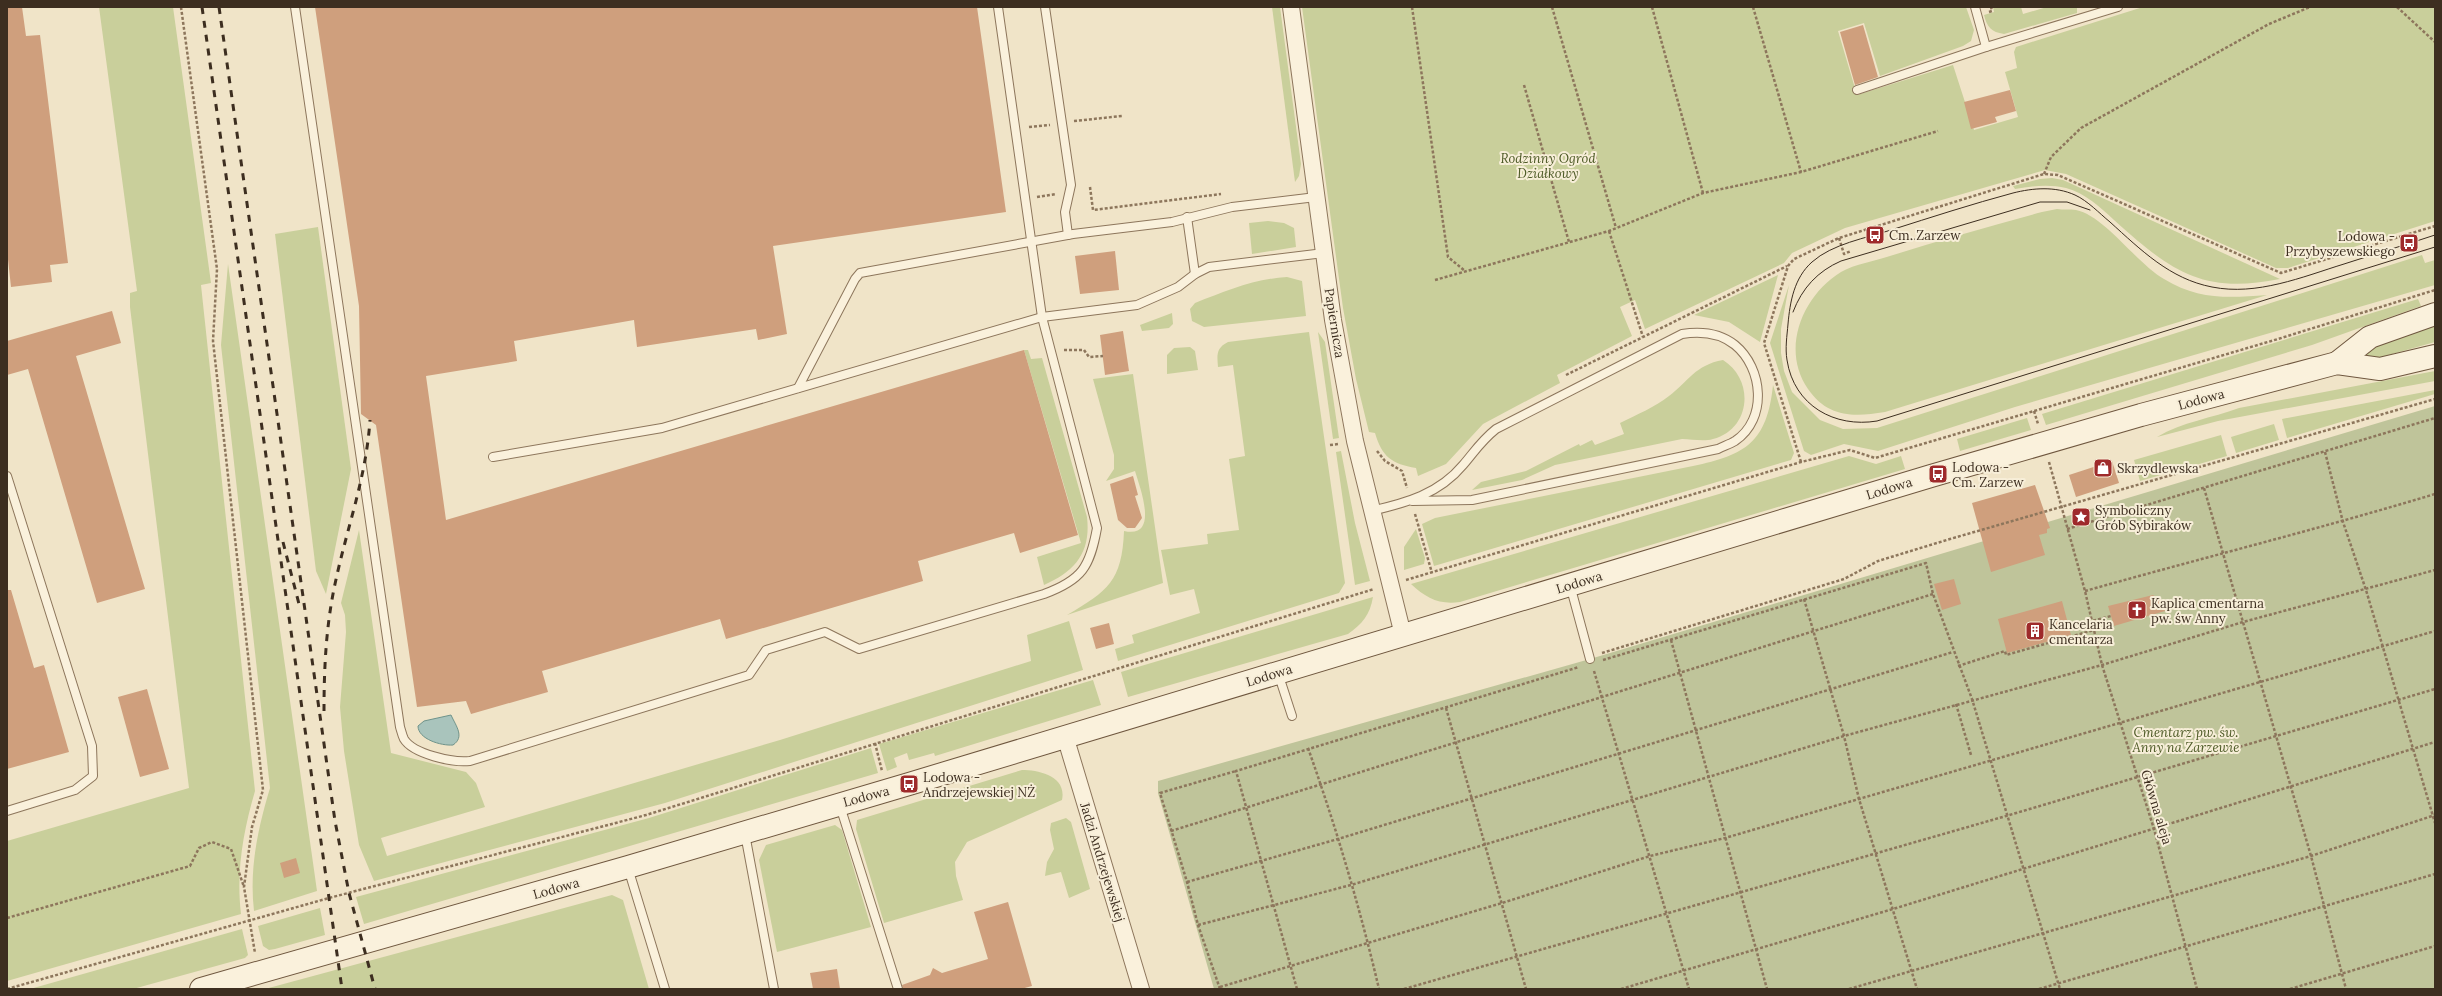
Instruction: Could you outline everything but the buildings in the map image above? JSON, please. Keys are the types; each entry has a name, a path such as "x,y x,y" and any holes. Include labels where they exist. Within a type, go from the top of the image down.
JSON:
{"street":[{"name":"Papiernicza","path":"1291,7 1324,253 1355,441 1371,511 1403,635"},
{"name":"Lodowa","path":"2337,363 2370,336 2435,314"},
{"name":"Lodowa","path":"201,989 628,867 2051,441 2337,363 2380,369 2435,356"},
{"name":"Jadzi Andrzejewskiej","path":"1065,736 1141,989"}],"lane":[{"path":"295,7 400,727 403,738 414,748 454,762 470,761 749,675 766,650 825,632 859,649 1044,594 1067,585 1086,567 1094,548 1097,528 1042,317 998,7"},
{"path":"1045,7 1071,185 1065,212 1068,235"},
{"path":"1974,7 1986,46"},
{"path":"1857,90 1986,46 2118,7"},
{"path":"798,388 855,278 860,273 1068,235 1172,222 1232,207 1316,197"},
{"path":"1188,217 1195,274"},
{"path":"493,457 662,428 1042,317 1137,305 1178,287 1195,274 1221,265 1324,253"},
{"path":"1371,511 1412,502 1472,500 1718,449 1735,441 1747,430 1756,412 1759,394 1755,375 1746,356 1734,344 1717,336 1699,332 1682,334 1648,350 1496,429 1480,442 1463,466 1441,487 1412,502"},
{"path":"7,476 92,746 93,776 75,790 7,811"},
{"path":"1570,585 1590,660"},
{"path":"1277,673 1292,716"},
{"path":"839,803 898,989"},
{"path":"745,831 774,989"},
{"path":"628,867 665,989"}],"path":[{"path":"181,7 216,269 213,340 263,790 252,827 244,887"},
{"path":"1412,7 1448,257 1466,272"},
{"path":"1552,7 1616,228"},
{"path":"1652,7 1703,193"},
{"path":"1753,7 1801,172"},
{"path":"2044,174 2051,157 2081,128 2269,24 2310,7"},
{"path":"2397,7 2435,42"},
{"path":"1524,85 1569,242"},
{"path":"1082,120 1122,116"},
{"path":"1435,280 1609,231 1703,193 1801,172 1938,131"},
{"path":"1801,462 1764,343 1788,266 1794,259 1839,238 2044,174 2058,175 2280,273 2435,226"},
{"path":"1026,198 1090,188 1093,210 1106,209"},
{"path":"1609,231 1630,302 1648,350"},
{"path":"1839,238 1844,254 1851,251"},
{"path":"7,988 248,921 646,815 1390,584 1801,462 1850,450 1875,458 2435,290"},
{"path":"2435,400 1878,561 1844,578 1446,708 1308,748 1160,794 1187,882 1198,925 1220,988 1502,903 1650,856 1725,838 2435,631"},
{"path":"2034,411 2039,427"},
{"path":"2067,529 2435,418"},
{"path":"2325,452 2343,522 2366,590 2381,646 2414,750 2435,823"},
{"name":"Główna aleja","path":"2047,456 2085,591 2102,665 2154,829 2197,989"},
{"path":"2204,488 2224,552 2260,683 2311,856 2346,989"},
{"path":"2085,591 2224,552 2343,522 2435,494"},
{"path":"1590,660 1671,640 1926,563 1933,594 1958,666 1972,699 2006,816 2024,868 2041,932 2060,989"},
{"path":"1198,925 1351,886 1632,799 1844,736 1972,699 2102,665 2243,622 2366,590 2435,570"},
{"path":"1171,831 1456,744 1933,594"},
{"path":"1804,599 1829,690 1844,736 1859,799 1917,989"},
{"path":"2069,627 2111,616"},
{"path":"1958,666 2005,651 2006,655 2094,630"},
{"path":"1671,640 1694,732 1767,989"},
{"path":"1187,882 1338,839 1953,652"},
{"path":"1590,660 1620,753 1665,914 1689,989"},
{"path":"1404,989 1876,852 2006,816 2435,689"},
{"path":"1956,704 1971,755"},
{"path":"1446,708 1526,989"},
{"path":"1621,989 1756,948 1893,910 2291,786 2414,750 2435,742"},
{"path":"1308,748 1338,839 1368,943 1379,989"},
{"path":"1236,771 1261,860 1272,906 1297,989"},
{"path":"1849,989 2041,932 2311,856 2434,816"},
{"path":"7,918 190,866 199,848 212,842 231,849 244,887 248,921 260,973"},
{"path":"2039,989 2435,874"},
{"path":"2290,989 2435,946"}],"green space":[{"path":"99,7 173,7 211,283 201,285 255,791 244,837 240,867 239,883 241,914 7,981 7,841 189,788 130,307 130,293 137,291"},
{"path":"1272,7 1280,7 1301,164 1299,176 1295,182"},
{"name":"Rodzinny Ogród Działkowy","path":"1302,7 1966,7 1974,30 1971,41 1963,46 1880,76 1864,23 1838,31 1857,95 1953,65 1974,130 2018,117 2005,72 2017,68 2014,52 2016,47 2143,7 2435,7 2435,221 2288,268 2276,268 2066,174 2045,170 1845,228 1792,253 1784,263 1645,329 1635,300 1620,307 1632,336 1557,375 1560,383 1483,424 1446,464 1418,476 1416,468 1400,464 1389,458 1381,448 1375,433 1369,432 1356,379 1343,308"},
{"path":"1993,7 2021,7 2023,14 2047,7 2077,7 2077,13 2004,34 1996,32 1990,28 1987,23 1984,15 1994,12"},
{"path":"2052,178 2063,180 2280,279 2252,283 2229,284 2208,281 2188,274 2170,265 2152,253 2098,205 2080,193 2066,188 2053,186 2034,186 2015,189 2013,186 2040,179"},
{"path":"2057,209 2076,210 2087,214 2109,230 2153,272 2189,291 2226,297 2267,295 1885,412 1863,415 1842,413 1824,406 1808,389 1800,373 1796,357 1796,340 1800,324 1806,309 1816,294 1841,272 1859,265 1947,239"},
{"path":"1268,221 1284,223 1294,228 1296,247 1252,254 1249,223"},
{"path":"318,227 351,469 326,594 316,571 275,234"},
{"path":"2422,255 2425,263 2435,260 2435,285 2015,407 1878,451 1844,444 1811,455 1804,451 1770,343 1789,285 1781,329 1781,353 1784,371 1792,392 1820,420 1843,429 1877,428"},
{"path":"228,264 317,891 254,911 253,880 258,833 270,788 221,345"},
{"path":"1778,275 1760,342 1729,322 1694,315"},
{"path":"1287,277 1302,281 1306,316 1204,327 1192,321 1190,309 1195,303 1252,283"},
{"path":"2418,299 2421,306 2312,345 2046,425 2042,414"},
{"path":"1172,313 1173,324 1169,328 1142,331 1140,325"},
{"path":"2435,326 2435,342 2378,358 2357,358 2377,345"},
{"path":"1309,332 1345,583 1339,593 1118,661 1115,649 1134,643 1132,635 1200,613 1194,589 1170,595 1161,550 1208,544 1207,534 1239,530 1229,459 1245,456 1233,365 1218,367 1219,349 1228,342"},
{"path":"1318,332 1325,342 1339,438 1333,439"},
{"path":"1190,347 1195,351 1198,370 1167,374 1167,355 1174,348"},
{"path":"1024,350 1028,350 1031,359 1042,358 1087,517 1088,529 1086,540 1084,550 1079,559 1073,567 1065,573 1044,585 1037,557 1081,543"},
{"path":"1723,360 1733,369 1740,379 1744,391 1744,403 1741,415 1735,425 1726,434 1709,440 1682,439 1555,465 1522,480 1472,490 1481,482 1526,471 1579,444 1580,446 1592,440 1595,445 1624,434 1620,423 1664,400 1699,370 1713,362"},
{"path":"2435,371 2435,381 2218,421 2157,437 2187,424 2239,408"},
{"path":"1133,374 1163,583 1067,615 1093,599 1110,583 1120,562 1124,531 1135,531 1142,527 1145,520 1143,500 1135,471 1106,481 1114,469 1114,455 1093,379"},
{"path":"1773,385 1794,453 1791,460 1434,566 1422,524 1435,518 1693,466 1727,457 1740,451 1751,443 1759,433 1770,404"},
{"path":"2435,390 2435,394 2287,438 2282,419"},
{"name":"Cmentarz pw. św. Anny na Zarzewie","path":"2435,406 2435,989 1214,989 1158,793 1158,781 1590,659"},
{"path":"2027,418 2031,430 1960,451 1957,439"},
{"path":"2274,424 2279,440 2236,453 2231,437"},
{"path":"2221,435 2227,456 2140,481 2134,460"},
{"path":"1341,451 1355,523 1370,581 1355,585 1336,452"},
{"path":"1849,456 1876,464 1901,456 1905,469 1460,602 1452,603 1433,599 1422,593 1411,584"},
{"path":"1416,529 1425,558 1424,564 1404,570 1404,547"},
{"path":"359,530 391,753 466,772 476,783 485,807 381,838 387,856 780,740 1031,661 1027,635 1069,621 1083,670 665,803 374,881 359,845 344,751 340,707 346,632 345,615 341,603"},
{"path":"1373,597 1370,609 1365,618 1348,634 1128,697 1121,672"},
{"path":"1093,680 1101,705 935,756 934,753 909,760 907,753 894,758 897,767 887,771 879,744"},
{"path":"871,748 878,773 364,924 356,897 649,818"},
{"path":"1022,770 1043,773 1056,780 1060,785 1062,800 967,842 955,862 956,876 963,900 884,923 856,829 857,820"},
{"path":"1066,818 1071,822 1090,889 1069,898 1061,872 1045,876 1047,862 1054,849 1050,830 1051,823"},
{"path":"835,825 842,830 871,927 777,952 759,860 766,845"},
{"path":"612,895 623,900 649,989 265,989"},
{"path":"320,908 325,935 275,949 269,950 263,946 258,926"},
{"path":"242,929 248,955 245,958 133,989 30,989"}],"water":[{"path":"451,715 459,735 457,742 453,745 431,741 419,731 418,726 424,721"}],"tram line":[{"path":"2435,235 2279,284 2246,289 2229,289 2197,283 2169,270 2145,253 2089,204 2075,195 2052,189 2021,191 1850,242 1820,256 1806,268 1794,291 1788,324 1786,346 1787,360 1791,376 1798,390 1807,401 1819,410 1832,417 1846,421 1877,421 2435,247"},
{"path":"1793,312 1801,295 1812,281 1825,270 1841,261 2040,202 2067,202 2090,210"}],"railway":[{"path":"202,7 342,989"},
{"path":"219,7 335,821 349,893 375,989"},
{"path":"324,711 324,679 329,616 340,563 365,462 370,420"},
{"path":"283,542 299,604"}],"place":[{"name":"Cm. Zarzew","path":"1875,235"},
{"name":"Lodowa - Przybyszewskiego","path":"2409,243"},
{"name":"Skrzydlewska","path":"2103,468"},
{"name":"Lodowa - Cm. Zarzew","path":"1938,474"},
{"name":"Symboliczny Grób Sybiraków","path":"2081,517"},
{"name":"Kaplica cmentarna pw. św Anny","path":"2137,610"},
{"name":"Kancelaria cmentarza","path":"2035,631"},
{"name":"Lodowa - Andrzejewskiej NŻ","path":"909,784"}]}
